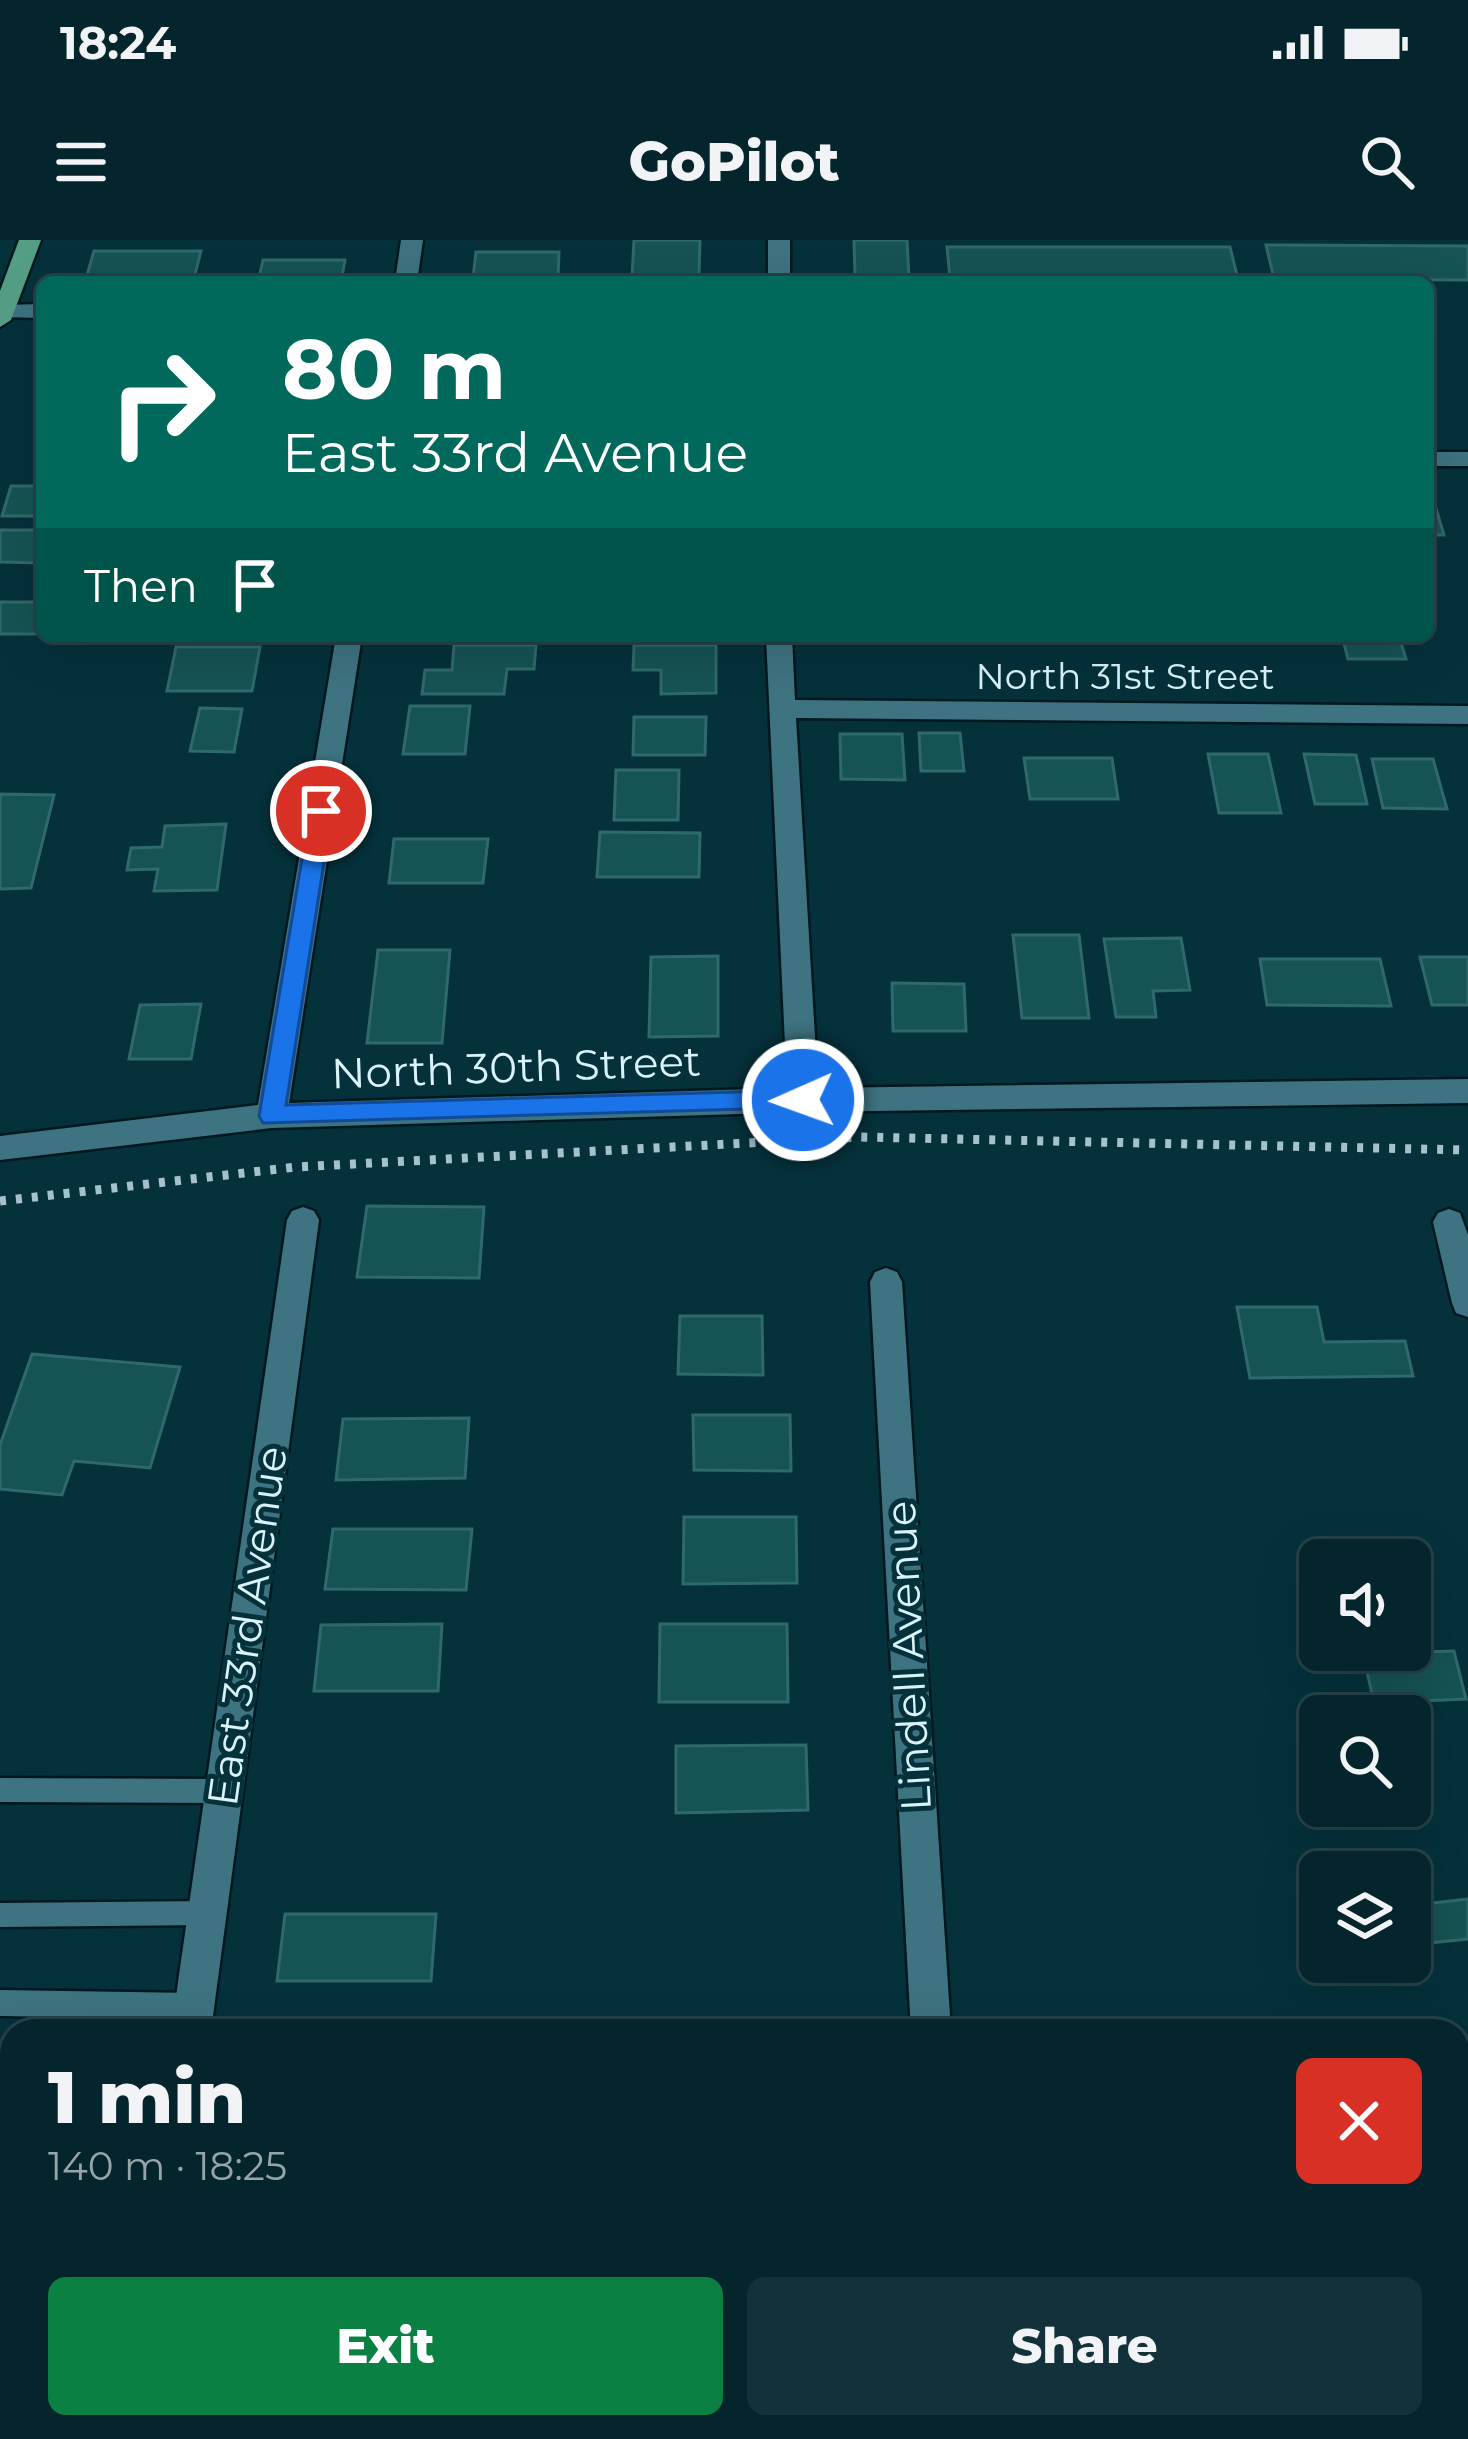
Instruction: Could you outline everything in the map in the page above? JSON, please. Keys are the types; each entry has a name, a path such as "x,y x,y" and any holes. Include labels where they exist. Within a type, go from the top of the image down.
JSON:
{"main road":[{"path":"2,315 30,240"}],"street":[{"path":"407,276 412,240"},
{"path":"779,240 779,276"},
{"path":"2,315 36,312"},
{"path":"1434,458 1468,459"},
{"path":"272,1116 348,642"},
{"path":"779,642 803,1100"},
{"name":"North 31st Street","path":"780,709 1468,715"},
{"name":"North 30th Street","path":"0,1148 272,1116 803,1100 1468,1091"},
{"name":"East 33rd Avenue","path":"193,2019 304,1220"},
{"path":"1449,1222 1468,1304"},
{"name":"Lindell Avenue","path":"886,1282 930,2019"}],"lane":[{"path":"0,1790 224,1791"},
{"path":"0,1915 208,1913"},
{"path":"0,2003 193,2019"}],"building":[{"path":"634,240 700,240 699,276 632,276"},
{"path":"854,240 907,240 909,276 855,276"},
{"path":"1266,245 1468,246 1468,280 1273,276"},
{"path":"947,247 1230,247 1237,276 950,276"},
{"path":"94,251 201,251 195,276 87,276"},
{"path":"476,252 559,252 558,276 473,276"},
{"path":"263,260 345,260 342,276 259,276"},
{"path":"11,486 36,486 36,516 2,516"},
{"path":"1434,502 1444,535 1434,535"},
{"path":"0,530 36,530 36,563 0,562"},
{"path":"0,602 36,602 36,634 0,634"},
{"path":"1344,642 1401,642 1406,659 1348,659"},
{"path":"454,645 536,645 534,669 507,669 504,694 422,694 425,670 452,670"},
{"path":"634,645 716,645 716,693 661,694 661,670 633,670"},
{"path":"176,647 260,647 252,691 167,691"},
{"path":"410,706 470,706 465,754 403,754"},
{"path":"200,708 242,709 234,752 190,751"},
{"path":"634,717 706,717 705,755 633,755"},
{"path":"919,733 960,733 964,771 921,771"},
{"path":"840,734 902,734 905,780 841,779"},
{"path":"1208,754 1268,754 1281,813 1219,813"},
{"path":"1304,754 1356,755 1367,804 1315,804"},
{"path":"1024,758 1112,758 1118,799 1030,799"},
{"path":"1372,759 1433,759 1447,809 1383,808"},
{"path":"616,770 679,770 678,820 614,820"},
{"path":"0,794 54,795 31,888 0,889"},
{"path":"226,824 217,890 154,891 158,869 127,870 131,848 162,847 165,826"},
{"path":"600,832 700,833 699,877 597,877"},
{"path":"394,839 488,839 483,883 389,883"},
{"path":"1013,935 1079,935 1089,1018 1022,1018"},
{"path":"1181,938 1190,990 1153,991 1156,1017 1116,1017 1104,939"},
{"path":"378,950 450,950 442,1043 367,1043"},
{"path":"718,956 718,1036 649,1037 651,957"},
{"path":"1420,957 1468,957 1468,1005 1432,1005"},
{"path":"1260,959 1380,959 1391,1006 1267,1005"},
{"path":"892,983 964,984 966,1031 893,1031"},
{"path":"201,1004 191,1059 129,1059 140,1005"},
{"path":"367,1206 484,1207 479,1278 357,1277"},
{"path":"1237,1307 1317,1307 1324,1342 1405,1341 1413,1376 1250,1378"},
{"path":"680,1316 762,1316 763,1375 678,1374"},
{"path":"32,1354 180,1367 150,1468 74,1461 62,1495 0,1489 0,1445"},
{"path":"693,1415 790,1415 791,1471 694,1470"},
{"path":"469,1418 465,1478 336,1480 343,1419"},
{"path":"684,1517 796,1517 797,1583 683,1584"},
{"path":"333,1529 472,1529 466,1590 325,1589"},
{"path":"442,1624 438,1691 314,1691 321,1625"},
{"path":"660,1624 787,1624 788,1702 659,1702"},
{"path":"1454,1651 1466,1699 1372,1695 1367,1671 1431,1671 1431,1652"},
{"path":"806,1745 808,1810 676,1813 676,1746"},
{"path":"1431,1899 1432,1903 1468,1899 1468,1939 1431,1943"},
{"path":"285,1914 436,1914 431,1981 277,1981"}],"railway":[{"path":"0,1201 296,1167 861,1137 1468,1150"}],"route":[{"path":"321,811 272,1116 803,1100"}]}
